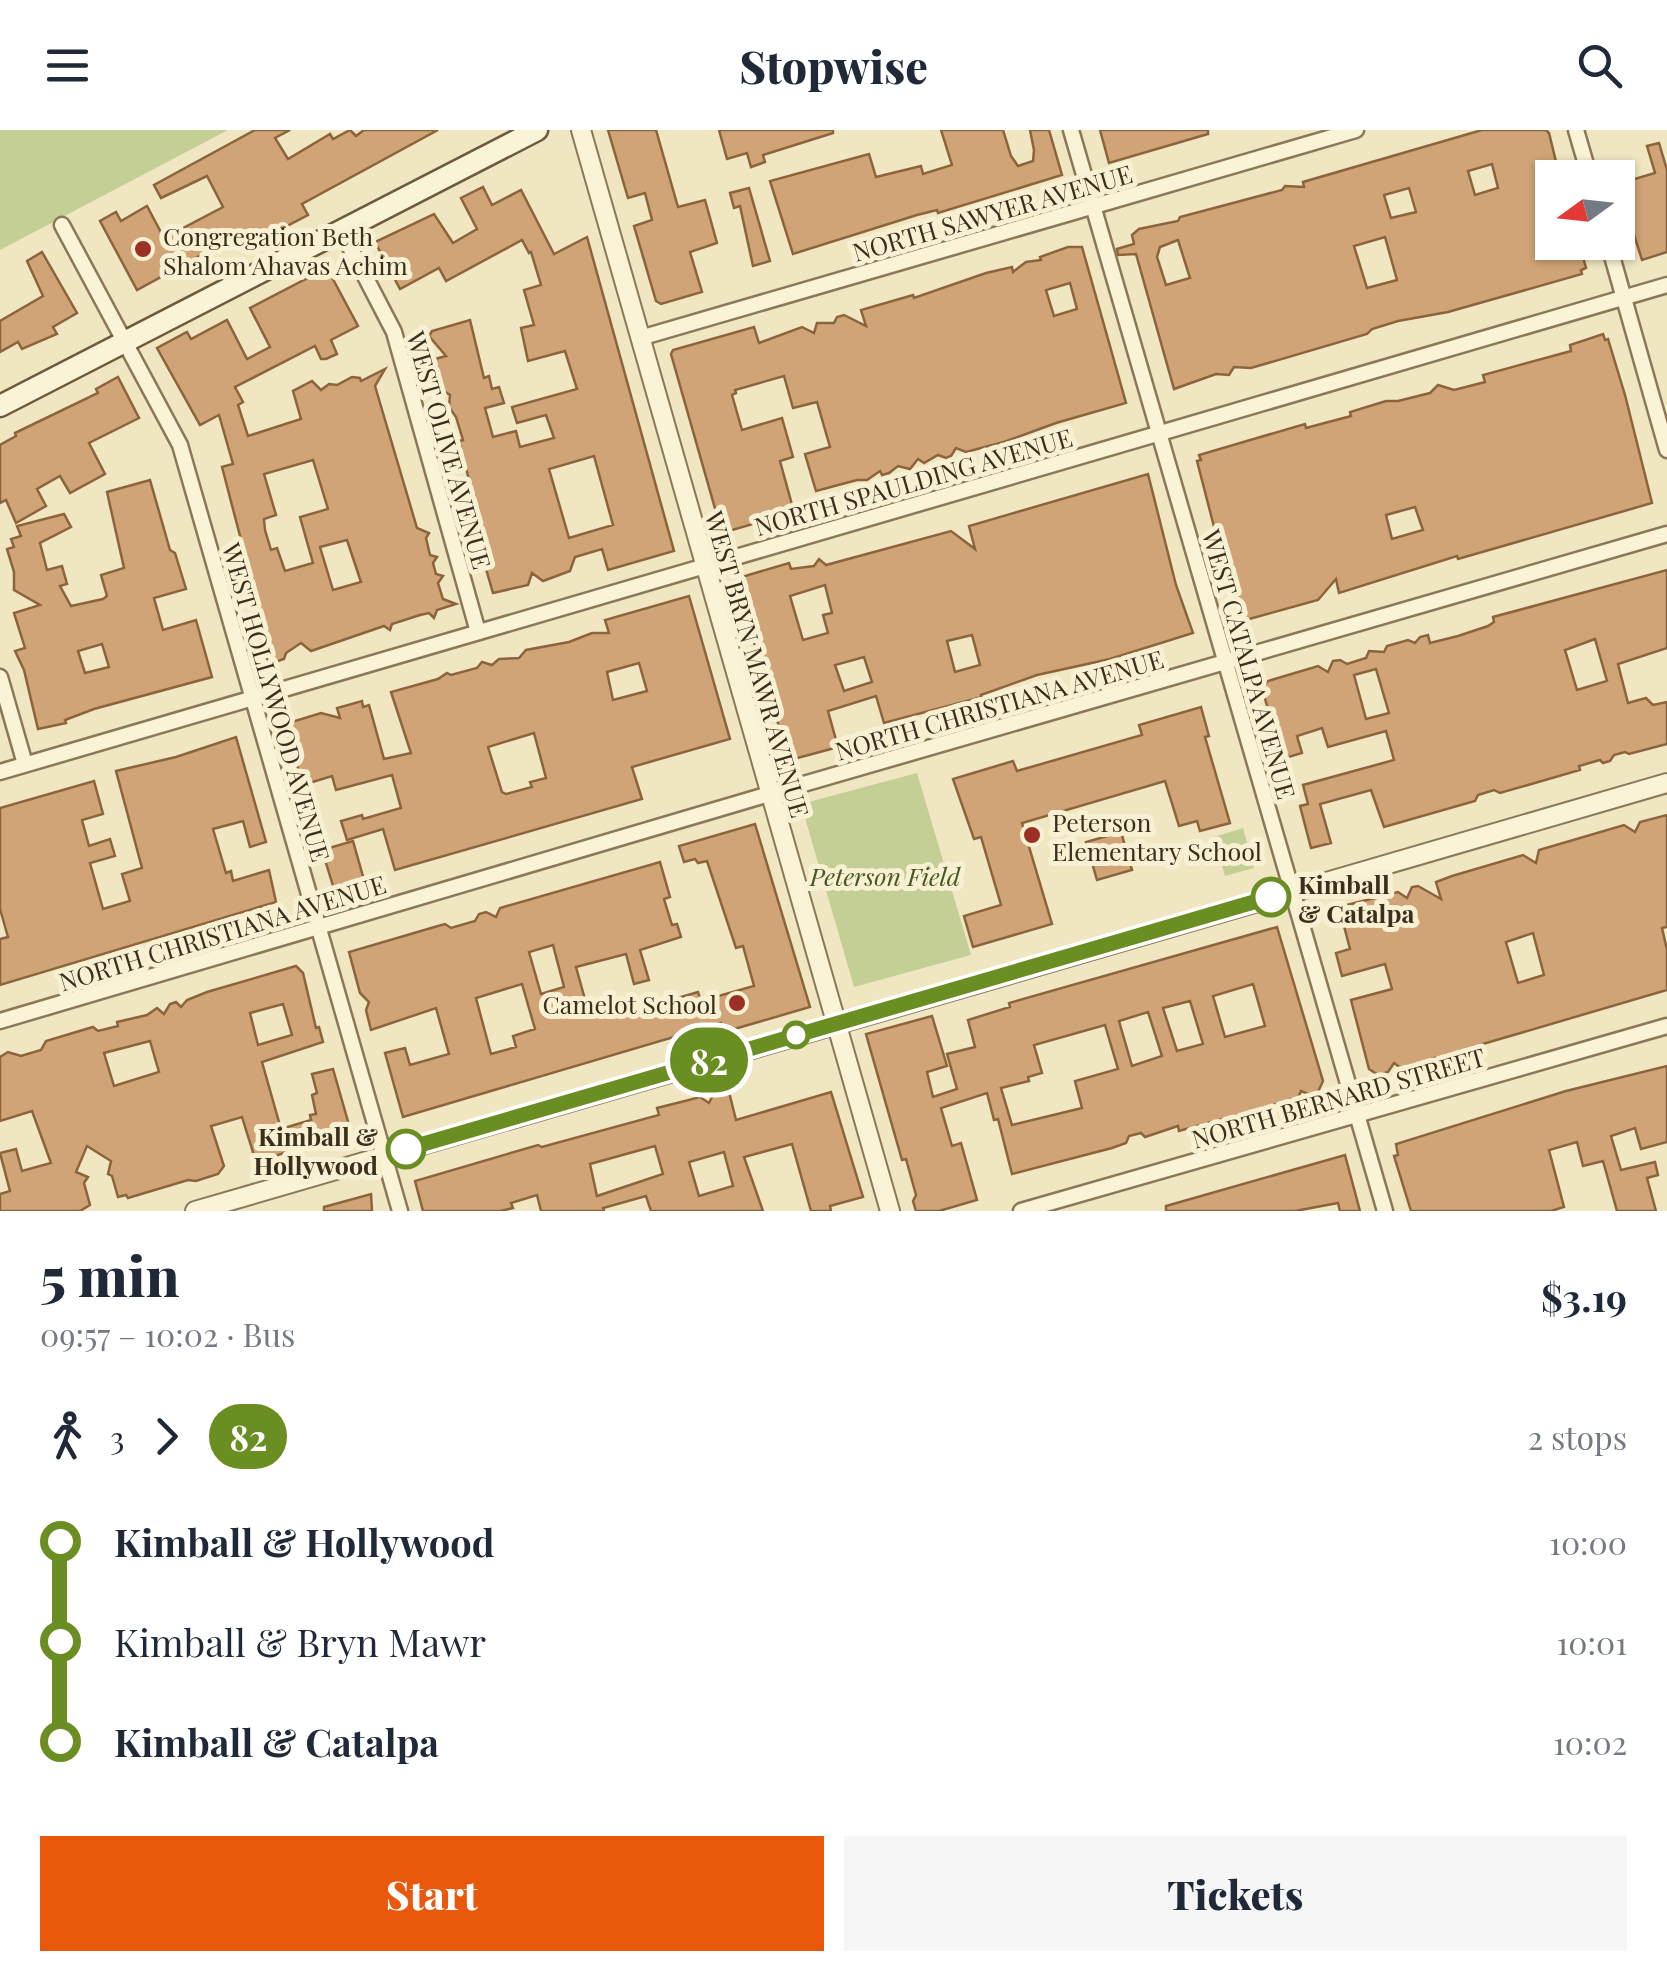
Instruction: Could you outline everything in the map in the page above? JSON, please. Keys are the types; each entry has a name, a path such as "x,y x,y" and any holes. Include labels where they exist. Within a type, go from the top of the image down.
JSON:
{"main road":[{"path":"0,406 537,130"}],"street":[{"name":"WEST BRYN MAWR AVENUE","path":"581,130 890,1211"},
{"name":"WEST CATALPA AVENUE","path":"1071,130 1385,1211"},
{"name":"NORTH SAWYER AVENUE","path":"640,338 1356,130"},
{"path":"1576,130 1585,160"},
{"name":"WEST HOLLYWOOD AVENUE","path":"62,224 180,445 400,1211"},
{"name":"WEST OLIVE AVENUE","path":"342,230 394,332 478,632"},
{"path":"1613,260 1667,450"},
{"name":"NORTH SPAULDING AVENUE","path":"0,772 1667,286"},
{"name":"NORTH CHRISTIANA AVENUE","path":"0,1021 1667,534"},
{"path":"0,677 24,764"},
{"path":"195,1211 1667,782"},
{"name":"NORTH BERNARD STREET","path":"1022,1211 1667,1026"}],"green space":[{"path":"0,130 228,130 0,250"},
{"name":"Peterson Field","path":"917,773 971,955 854,987 801,804"},
{"path":"1243,828 1254,868 1225,876 1214,837"}],"building":[{"path":"255,130 290,130 275,138 288,159 330,134 333,139 350,130 356,136 364,130 438,130 302,204 308,215 245,248 238,235 137,290 100,221 116,212 121,221 147,206 164,238 223,207 207,176 161,198 154,185"},
{"path":"608,130 656,130 678,207 705,200 717,243 690,252 702,292 661,304 656,301 634,226 652,220 645,193 628,198"},
{"path":"719,130 833,133 763,155 765,162 751,167 747,153 727,159"},
{"path":"941,130 1003,130 1018,166 1033,161 1030,130 1049,130 1062,175 793,254 770,181 869,154 876,177 921,166 923,174 952,165"},
{"path":"1100,130 1208,130 1208,134 1109,163"},
{"path":"1482,130 1546,130 1556,160 1535,160 1535,260 1584,260 1586,268 1581,270 1582,274 1448,312 1398,321 1251,368 1234,367 1229,375 1216,374 1174,389 1136,254 1118,255 1117,249 1134,244 1132,235 1139,229 1178,221 1180,217 1285,186 1304,187 1303,182","holes":["1492,164 1498,188 1475,195 1468,171","1409,188 1416,212 1391,218 1384,195","1385,237 1397,280 1367,288 1354,246","1178,240 1190,278 1166,285 1157,257 1160,247"]},
{"path":"1659,143 1667,170 1667,252 1642,260 1635,238 1635,179 1655,173 1647,146"},
{"path":"483,187 492,205 521,190 554,254 587,237 674,551 608,570 602,549 575,557 570,571 543,581 532,573 528,585 493,593 471,517 478,515 459,441 463,440 449,407 450,395 440,385 435,359 446,356 429,336 432,331 470,320 484,378 489,376 492,389 499,387 504,403 485,408 493,437 516,431 520,447 554,438 546,415 517,423 512,407 577,389 565,351 528,361 521,328 534,325 524,290 541,285 531,252 522,240 446,281 439,268 400,289 375,242 434,214 453,243 477,229 461,198","holes":["594,456 613,525 569,538 549,469"]},
{"path":"749,188 770,261 753,266 740,206 734,208 730,193"},
{"path":"1068,247 1082,247 1126,403 1004,442 966,452 956,448 946,458 938,455 924,463 918,459 910,469 898,466 867,480 816,491 805,454 830,447 817,402 793,408 784,376 735,390 732,395 742,430 782,418 793,457 780,461 794,512 722,533 673,350 754,327 759,343 802,327 814,333 817,323 834,323 844,315 866,326 861,310 913,295 914,298 986,273 1012,267 1013,272 1026,262 1041,260 1040,257","holes":["1070,283 1077,309 1054,316 1046,290"]},
{"path":"42,252 77,313 53,327 57,334 22,349 18,342 0,352 0,321 43,296 27,261"},
{"path":"327,268 358,326 331,340 337,354 321,359 315,346 235,387 243,402 238,405 248,436 301,419 293,391 312,381 321,390 352,377 361,381 385,369 375,386 417,528 429,533 426,538 430,555 437,557 433,563 436,574 443,576 438,583 443,599 456,604 437,610 434,618 429,613 420,615 392,624 390,630 384,626 311,651 301,643 284,659 269,664 244,589 251,578 222,467 233,464 219,415 200,425 157,348 187,332 191,339 227,320 247,359 270,347 250,308","holes":["313,460 328,509 300,517 313,563 285,571 277,548 271,550 265,530 264,519 276,515 264,474","347,540 361,582 333,590 320,547"]},
{"path":"1603,334 1608,339 1652,503 1339,593 1336,579 1318,600 1242,621 1219,546 1197,461 1201,460 1199,455 1305,424 1306,428 1351,416 1350,412 1386,401 1430,393 1438,385 1454,390 1485,382 1483,375 1571,351 1570,345","holes":["1415,507 1423,530 1392,539 1386,515"]},
{"path":"118,377 139,418 89,443 105,474 70,493 60,476 37,489 46,506 16,523 6,500 0,503 0,445 15,433 98,393 96,389"},
{"path":"1148,474 1176,585 1193,633 1110,659 1037,675 982,697 884,723 876,696 828,711 838,747 794,759 788,757 735,579 789,563 791,569 814,566 819,559 826,565 951,531 975,549 969,526","holes":["825,585 832,613 823,615 828,633 803,640 790,596","972,635 980,665 955,672 947,641","864,657 872,682 844,691 835,665"]},
{"path":"150,480 186,589 154,598 163,630 196,620 212,677 94,709 65,720 66,723 38,729 24,670 15,651 25,648 14,613 40,605 14,590 14,572 7,549 14,547 11,539 21,536 17,526 64,514 71,527 40,543 47,570 62,566 67,584 60,586 71,606 103,599 107,596 101,575 124,568 107,492","holes":["102,644 109,667 85,673 78,651"]},
{"path":"1667,570 1667,648 1618,664 1628,703 1646,698 1653,705 1667,702 1667,744 1614,755 1610,761 1579,766 1580,770 1500,793 1494,790 1478,795 1475,801 1384,827 1371,790 1320,804 1331,843 1311,848 1300,806 1308,804 1303,785 1394,760 1386,731 1328,747 1322,728 1297,736 1302,753 1282,759 1262,688 1268,681 1318,666 1328,672 1333,661 1347,664 1366,658 1369,651 1384,652 1387,646 1408,640 1415,643 1428,635 1430,643 1458,636 1488,626 1494,622 1493,617","holes":["1595,639 1607,681 1577,690 1565,650","1376,669 1389,713 1366,719 1354,675"]},
{"path":"689,596 730,739 632,767 642,799 395,870 383,829 347,840 341,821 401,808 392,775 336,790 332,776 303,785 285,724 321,713 340,718 337,708 362,701 363,707 369,705 384,759 411,753 391,692 447,673 477,668 482,662 492,665 499,659 519,658 526,650 592,633 609,633 605,620","holes":["639,663 647,691 613,700 607,672","534,733 546,778 530,782 532,787 506,794 502,792 488,747"]},
{"path":"1201,707 1209,736 1205,737 1230,823 1200,831 1197,821 1179,826 1165,781 1022,823 1052,924 973,947 964,916 1001,905 981,837 974,839 953,779 1013,761 1017,771 1142,735 1139,725"},
{"path":"236,737 266,842 250,847 243,821 213,829 226,873 231,871 233,881 269,870 276,902 0,985 0,939 8,937 0,909 0,808 94,781 103,814 82,820 89,846 110,839 115,856 90,863 103,909 130,901 122,874 142,868 116,771"},
{"path":"1667,815 1667,927 1662,928 1667,950 1667,990 1401,1068 1394,1063 1388,1072 1378,1075 1369,1069 1351,1000 1392,989 1385,964 1342,976 1336,953 1350,949 1339,907 1398,892 1407,898 1412,887 1418,886 1441,899 1436,882 1523,855 1536,863 1539,850 1624,825 1635,832 1640,822","holes":["1533,933 1544,975 1518,983 1506,942"]},
{"path":"755,824 810,1007 724,1032 721,1023 403,1117 385,1053 405,1048 410,1065 449,1054 436,1008 371,1030 366,1010 369,1002 360,993 349,952 445,924 451,928 475,921 486,912 496,917 500,908 660,862 670,897 664,899 672,925 677,924 681,937 640,950 649,980 634,984 626,954 576,967 588,1010 630,999 633,1011 698,992 701,1001 754,986 743,946 736,948 707,861 684,862 679,846","holes":["553,945 564,987 541,994 529,952","522,984 535,1029 513,1036 516,1047 491,1054 476,998"]},
{"path":"1121,832 1132,870 1097,880 1086,842"},
{"path":"353,841 364,880 334,889 322,850"},
{"path":"1277,927 1323,1081 1318,1092 1301,1091 1298,1098 1179,1131 1178,1126 1145,1137 1141,1133 1129,1136 1126,1143 1112,1148 1012,1174 987,1093 941,1108 952,1146 961,1143 977,1200 939,1211 916,1211 916,1195 906,1159 902,1160 866,1034 932,1016 947,1066 927,1072 933,1097 957,1089 947,1054 975,1047 968,1020 1010,1007 1009,1003","holes":["1253,984 1265,1026 1225,1037 1213,996","1190,1001 1203,1044 1177,1051 1163,1008","1148,1012 1162,1056 1132,1066 1119,1021","1105,1025 1118,1069 1075,1081 1082,1108 1012,1125 1001,1088 1029,1081 1028,1077 1042,1073 1034,1045"]},
{"path":"296,966 303,973 323,1042 262,1062 281,1129 311,1120 310,1115 316,1114 312,1095 317,1093 312,1074 333,1069 351,1132 256,1162 242,1117 211,1126 224,1166 218,1174 128,1198 118,1197 108,1174 111,1161 87,1146 76,1172 88,1177 84,1183 90,1205 80,1211 0,1211 0,1194 10,1191 0,1153 16,1149 22,1171 51,1163 32,1111 0,1121 0,1057 8,1052 21,1056 41,1050 46,1041 93,1027 98,1031 118,1026 117,1022 147,1015 157,1008 164,1014 170,1004 176,1002 181,1007 187,1000","holes":["283,1004 292,1035 258,1045 250,1013","150,1041 159,1072 114,1086 104,1053"]},
{"path":"1667,1066 1667,1142 1641,1149 1635,1128 1611,1136 1621,1170 1655,1162 1658,1175 1647,1178 1656,1211 1617,1211 1603,1161 1583,1166 1577,1142 1549,1150 1564,1207 1551,1211 1411,1211 1394,1156 1398,1155 1396,1144 1566,1091"},
{"path":"729,1092 736,1120 831,1092 863,1197 830,1206 831,1211 811,1211 792,1144 744,1157 763,1211 651,1211 646,1196 603,1208 604,1211 541,1211 537,1195 500,1211 423,1211 415,1181 659,1115 657,1108 700,1097 709,1103 714,1093","holes":["655,1146 663,1174 597,1196 590,1164","724,1152 733,1186 699,1196 689,1162"]},
{"path":"1345,1155 1360,1211 1340,1211 1338,1203 1295,1211 1166,1211 1166,1206"},
{"path":"371,1194 372,1211 324,1211 324,1207"}],"bus line":[{"name":"82","path":"406,1149 1271,897"}],"place":[{"name":"Congregation Beth Shalom Ahavas Achim","path":"143,249"},
{"name":"Peterson Elementary School","path":"1032,835"},
{"name":"Kimball & Catalpa","path":"1271,897"},
{"name":"Camelot School","path":"737,1003"},
{"name":"Kimball & Hollywood","path":"406,1149"}]}
